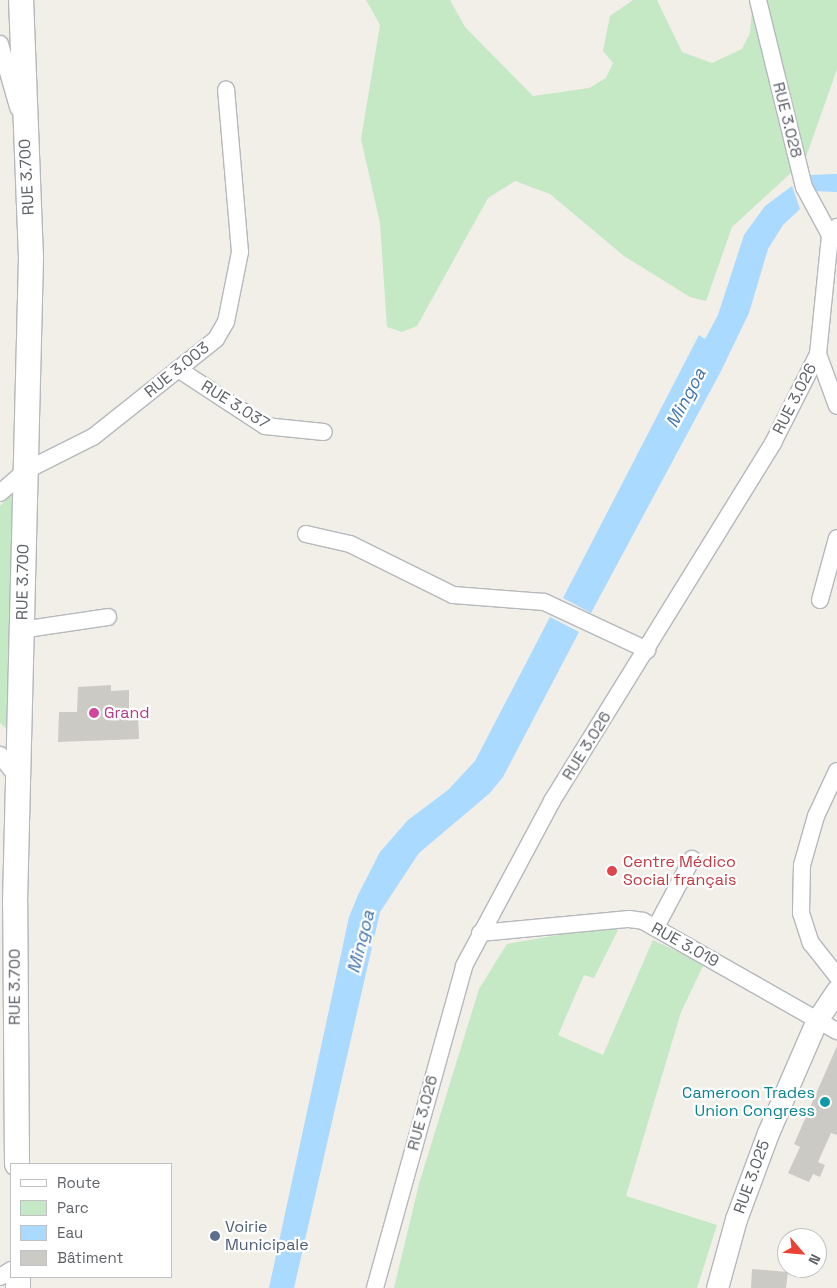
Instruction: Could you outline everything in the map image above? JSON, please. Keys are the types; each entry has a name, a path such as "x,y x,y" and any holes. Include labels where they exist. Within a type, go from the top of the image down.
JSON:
{"main road":[{"name":"RUE 3.700","path":"17,1163 7,1025 21,781 21,630 31,258 24,126 21,0"}],"street":[{"name":"RUE 3.028","path":"758,0 799,169 809,200 833,231"},
{"path":"0,44 24,126"},
{"name":"RUE 3.003","path":"0,493 25,471 93,437 216,339 226,322 235,287 240,252 226,90"},
{"name":"RUE 3.026","path":"375,1288 464,966 480,932 552,801 647,650 773,443 818,354 833,231"},
{"path":"818,354 837,406"},
{"name":"RUE 3.037","path":"178,368 265,426 324,432"},
{"path":"306,534 350,544 453,594 544,602 647,650"},
{"path":"820,600 837,538"},
{"path":"21,630 108,617"},
{"path":"0,755 21,781"},
{"path":"837,771 816,816 802,865 801,913 811,943 837,976"},
{"path":"656,928 692,859"},
{"name":"RUE 3.019","path":"480,932 629,919 656,928 837,1030"},
{"name":"RUE 3.025","path":"718,1288 736,1219 768,1133 817,1020 837,990"}],"green space":[{"path":"366,0 450,0 465,27 533,96 589,88 606,78 613,63 603,51 610,16 633,0 657,0 682,52 712,63 742,49 750,33 753,0 837,0 837,69 805,160 732,227 706,301 690,297 624,256 550,194 515,181 488,198 417,326 402,332 387,327 380,223 361,139 380,25"},
{"path":"13,493 9,731 0,723 0,506"},
{"path":"615,925 618,930 594,978 584,975 558,1035 603,1055 653,940 704,964 681,1012 626,1196 717,1225 697,1288 394,1288 419,1184 479,989 507,944"}],"water":[{"path":"837,174 837,192 813,191 810,175"},
{"name":"Mingoa","path":"792,186 800,209 783,225 768,249 749,313 721,371 591,613 563,598 699,335 705,339 718,315 744,235 765,206"},
{"name":"Mingoa","path":"550,617 579,632 503,777 490,793 419,853 380,912 294,1288 269,1288 349,917 358,895 380,852 408,820 448,790 475,761"}],"building":[{"name":"Grand","path":"111,685 111,691 129,690 129,713 138,713 139,739 58,742 59,712 77,712 78,687"},
{"name":"Cameroon Trades Union Congress","path":"837,1046 837,1135 831,1133 818,1162 825,1165 820,1177 813,1174 809,1182 788,1173 800,1147 794,1144"},
{"path":"752,1269 777,1271 777,1278 787,1278 786,1288 751,1288"}],"place":[{"name":"Grand","path":"94,713"},
{"name":"Centre Médico Social français","path":"612,871"},
{"name":"Cameroon Trades Union Congress","path":"825,1102"},
{"name":"Voirie Municipale","path":"215,1236"}]}
